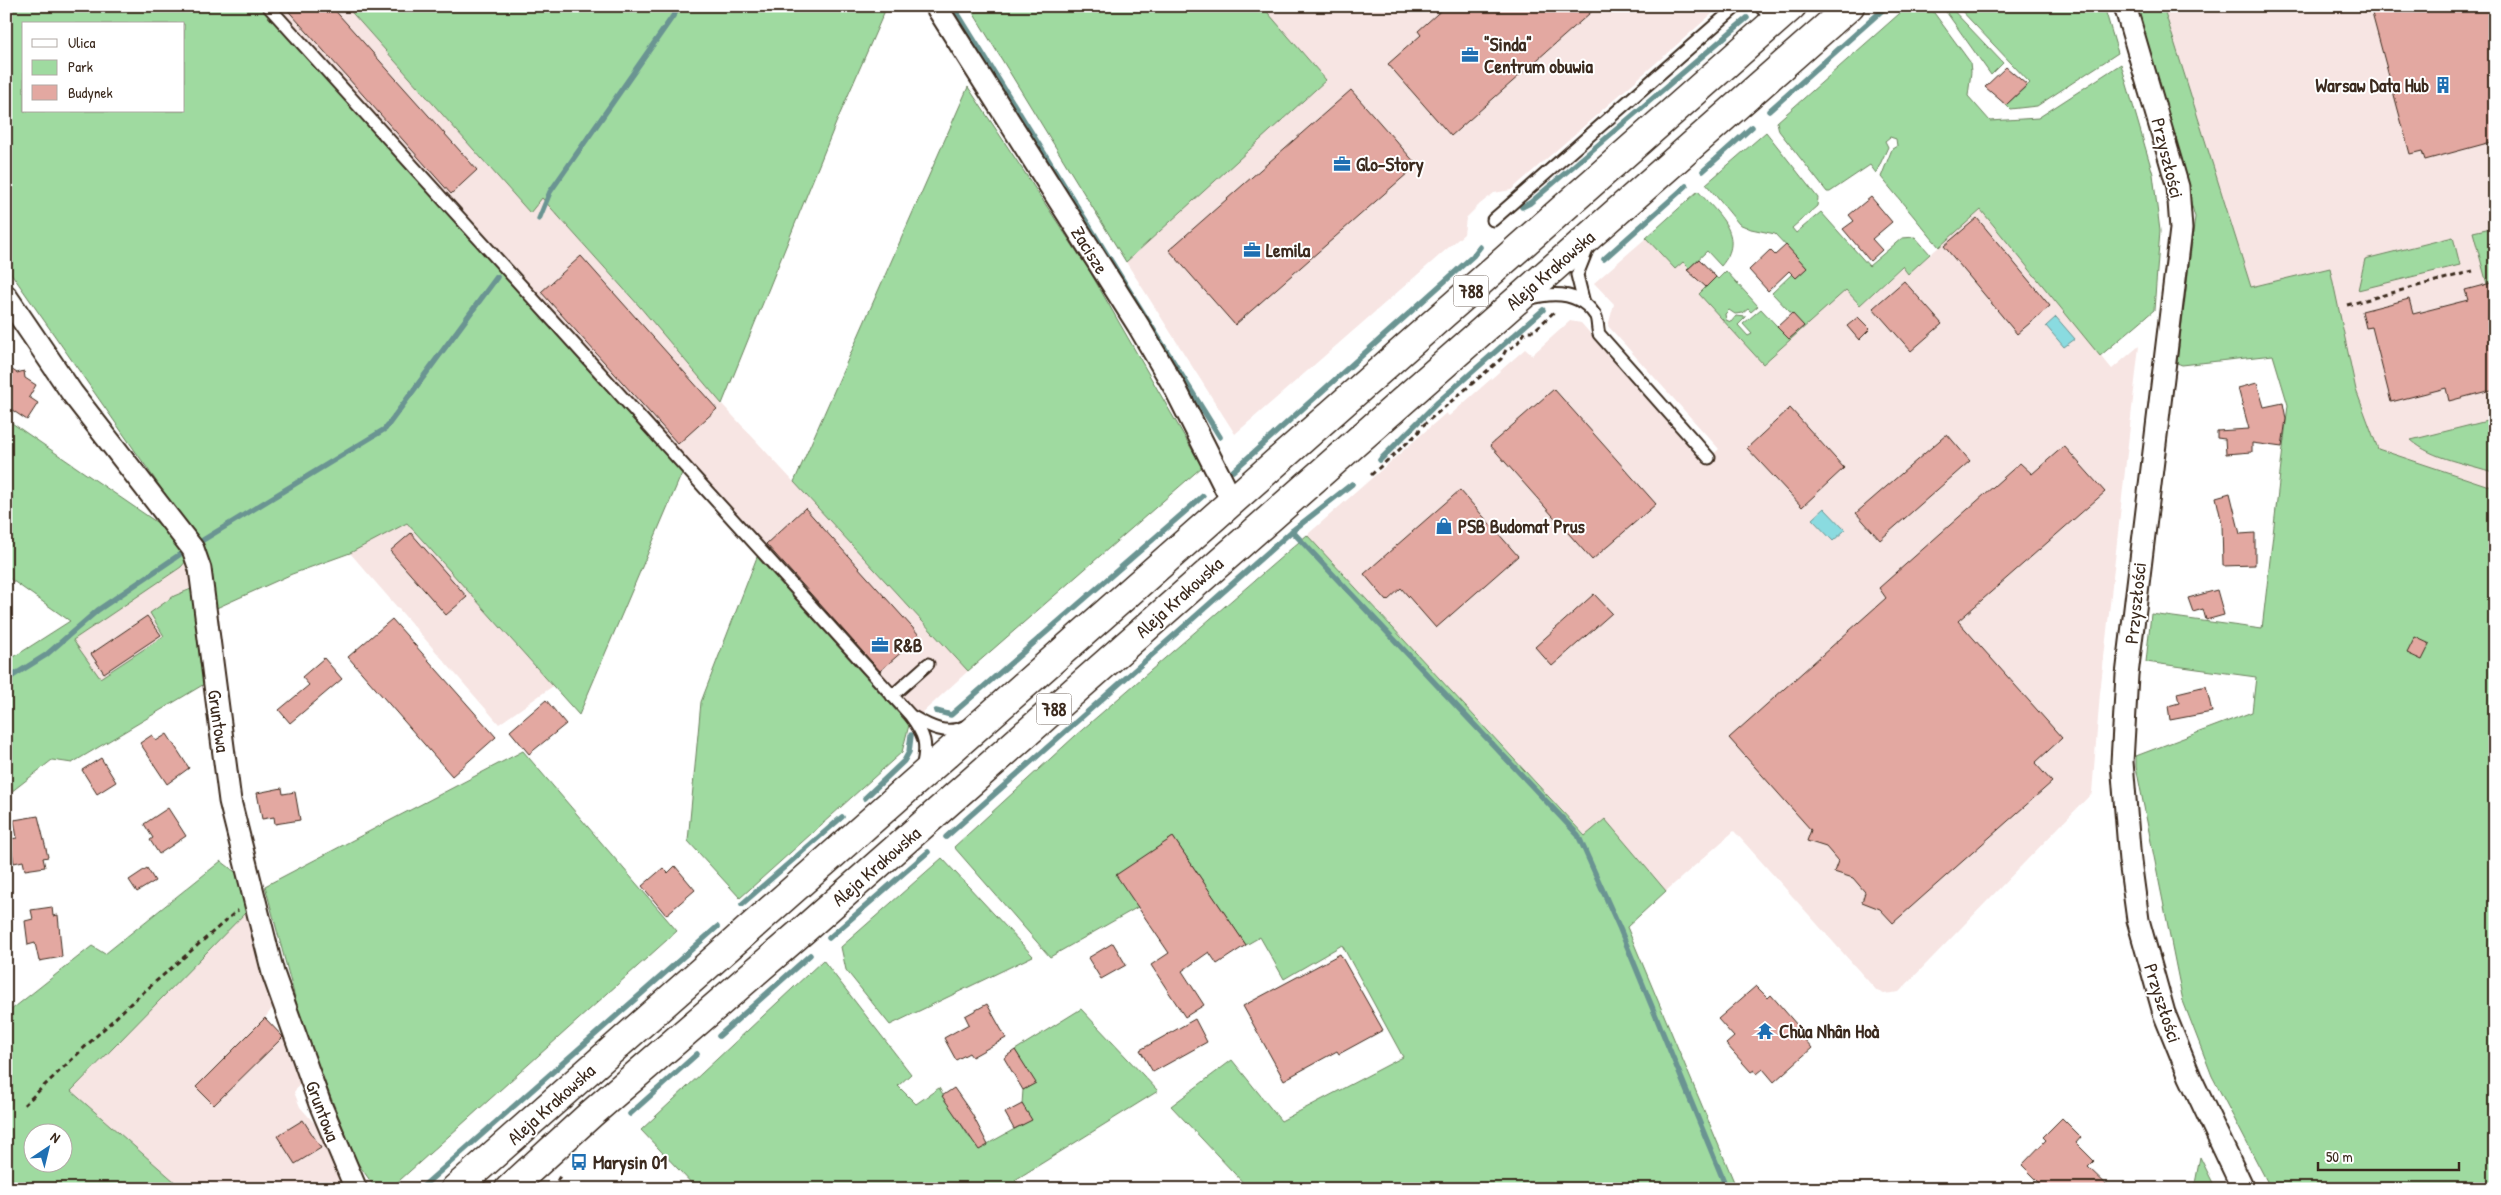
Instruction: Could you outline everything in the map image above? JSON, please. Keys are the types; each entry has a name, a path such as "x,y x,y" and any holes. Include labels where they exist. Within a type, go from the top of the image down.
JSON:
{"main road":[{"name":"Aleja Krakowska","path":"509,1189 591,1114 820,916 1850,6"},
{"name":"Aleja Krakowska","path":"455,1189 1000,707 1775,12"}],"street":[{"name":"Zacisze","path":"936,6 1175,388 1232,500"},
{"name":"Przyszłości","path":"2125,6 2178,187 2182,229 2127,674 2122,738 2126,816 2138,920 2164,1013 2190,1077 2243,1189"},
{"name":"Gruntowa","path":"6,296 72,393 193,549 200,569 230,801 253,896 273,973 320,1104 356,1189"}],"lane":[{"path":"268,6 910,715 925,740 926,753 920,778"},
{"path":"1494,220 1737,6"},
{"path":"1584,303 1577,275 1583,256 1598,228"},
{"path":"1512,304 1539,296 1559,294 1584,303 1596,316 1599,334 1709,458"},
{"path":"892,696 928,664"},
{"path":"910,715 932,728 945,731 959,730 1000,707"}],"path":[{"path":"2347,305 2473,271"},
{"path":"1371,475 1418,433 1421,426 1494,365 1506,350 1512,349 1522,340 1526,331 1534,330 1563,303"},
{"path":"24,1105 130,1004 253,896"}],"shaded area":[{"path":"264,6 346,6 530,213 541,197 640,307 722,404 968,671 909,725"},
{"path":"1262,6 1721,6 1511,190 1494,193 1480,204 1466,218 1464,234 1235,434 1126,262 1326,80"},
{"path":"2163,6 2495,6 2495,1189 2271,1189 2212,1076 2183,1001 2136,767 2136,756 2252,712 2288,405"},
{"path":"1981,210 2112,369 2139,346 2100,693 2092,793 1899,992 1884,994 1877,991 1734,831 1666,891 1605,820 1586,836 1307,535 1446,413 1449,416 1525,349 1532,355 1570,321 1581,323 1704,463 1719,449 1608,326 1614,304 1594,283 1646,238 1675,269 1683,262 1689,268 1688,270 1706,287 1699,294 1763,364 1846,290 1860,305 1903,266 1908,274"},
{"path":"407,523 553,686 499,724 350,553"},
{"path":"187,560 197,585 174,596 151,613 164,636 100,679 73,640 181,567"},
{"path":"250,908 276,1003 265,1018 283,1036 303,1080 294,1092 300,1107 324,1134 347,1189 183,1189 71,1091"}],"green space":[{"path":"6,6 264,6 682,473 579,715 407,523 350,553 292,574 212,610 198,541 6,266"},
{"path":"346,6 887,6 836,123 722,404 640,307 542,198 530,213"},
{"path":"969,6 1262,6 1326,80 1126,262"},
{"path":"1908,6 1929,6 1970,62 1971,72 1968,96 1990,121 2038,118 2121,64 2153,174 2160,231 2154,310 2100,356 1981,210 1939,247 1881,177 1892,149 1897,146 1896,139 1890,137 1885,141 1888,147 1876,173 1870,165 1830,192 1827,192 1779,131 1777,122"},
{"path":"1942,6 1949,6 2003,63 1991,75"},
{"path":"1957,6 2104,6 2118,53 2037,106 2010,109 2006,105 2030,83"},
{"path":"2137,6 2163,6 2251,287 2330,268 2356,390 2378,449 2495,488 2495,1189 2271,1189 2212,1076 2183,1001 2136,767 2136,756 2252,712 2256,677 2146,662 2151,614 2262,629 2288,405 2273,355 2182,365 2177,363 2195,217"},
{"path":"968,87 1089,270 1202,467 968,671 794,482"},
{"path":"1766,132 1818,198 1817,206 1792,228 1796,233 1821,212 1869,266 1902,238 1915,237 1930,254 1908,274 1902,266 1860,305 1846,290 1763,364 1699,294 1716,277 1718,279 1726,271 1758,306 1751,312 1748,309 1743,313 1735,314 1729,310 1725,314 1726,320 1731,322 1736,316 1746,317 1738,325 1748,336 1752,334 1743,324 1761,309 1789,339 1803,326 1772,293 1792,274 1796,278 1807,268 1775,234 1751,229 1739,224 1706,184"},
{"path":"1698,191 1720,216 1730,235 1731,245 1728,255 1721,266 1707,251 1689,268 1683,262 1675,269 1646,238"},
{"path":"2495,227 2495,282 2487,284 2473,232"},
{"path":"2453,237 2460,265 2358,290 2365,259"},
{"path":"6,419 165,528 181,545 187,560 181,567 73,640 100,678 164,636 150,613 174,596 191,589 202,615 206,683 72,763 52,760 6,796 6,662 70,621 6,576"},
{"path":"2495,419 2495,473 2440,457 2411,440"},
{"path":"1307,535 1585,836 1605,819 1666,891 1627,927 1737,1189 1249,1189 1171,1106 1232,1060 1281,1121 1403,1057 1342,945 1284,979 1260,937 1246,945 1173,837 1145,857 1138,907 1050,957 954,847 1075,736"},
{"path":"757,557 909,725 902,752 740,898 688,841 701,702"},
{"path":"523,751 677,931 390,1189 376,1189 357,1162 304,1031 265,886"},
{"path":"942,858 1033,956 890,1025 846,970 841,947"},
{"path":"221,861 239,875 250,908 71,1091 183,1189 6,1189 6,1014 92,946 105,954"},
{"path":"823,960 911,1074 898,1086 916,1104 939,1088 969,1137 982,1147 1031,1120 1022,1104 1023,1090 1035,1083 1015,1050 1081,1009 1158,1091 1015,1180 1023,1189 697,1189 641,1130"},
{"path":"2200,1157 2216,1189 2194,1189"}],"water":[{"path":"2056,317 2075,339 2064,347 2046,326"},
{"path":"1824,508 1845,530 1833,541 1812,519"}],"building":[{"path":"284,6 331,6 477,170 451,194"},
{"path":"1446,6 1598,6 1451,136 1388,64 1421,35 1418,31"},
{"name":"Warsaw Data Hub","path":"2370,6 2495,6 2495,141 2425,160 2422,151 2410,154"},
{"path":"2006,67 2027,85 2006,105 1985,87"},
{"path":"1351,90 1417,165 1235,325 1169,250"},
{"path":"1871,197 1892,222 1872,239 1882,250 1870,261 1843,229 1854,221 1849,215"},
{"path":"1977,218 2050,306 2017,334 1944,246"},
{"path":"1786,245 1807,268 1796,278 1789,271 1768,291 1749,270 1770,250 1775,255"},
{"path":"581,256 717,409 678,444 541,292"},
{"path":"1699,259 1716,277 1706,287 1687,270"},
{"path":"1904,281 1942,324 1911,351 1873,308"},
{"path":"2495,282 2495,389 2449,401 2446,388 2391,402 2372,327 2366,328 2362,311 2409,299 2413,314 2468,300 2465,290"},
{"path":"1792,313 1804,326 1789,339 1777,327"},
{"path":"1858,317 1870,329 1859,340 1847,326"},
{"path":"6,366 17,373 24,371 25,378 36,385 29,397 38,403 27,420 6,406"},
{"path":"2257,383 2264,407 2283,403 2286,419 2282,447 2252,443 2252,452 2226,454 2225,439 2217,438 2217,431 2249,429 2238,388"},
{"path":"1554,389 1656,504 1592,560 1490,445"},
{"path":"1790,408 1844,468 1802,507 1747,448"},
{"path":"1947,434 1970,461 1880,540 1856,513"},
{"path":"2064,446 2105,492 1958,621 2062,738 2035,763 2052,782 1893,923 1880,909 1862,902 1865,892 1853,878 1834,872 1838,861 1826,847 1807,841 1811,830 1729,738 1886,598 1879,588 2020,463 2032,474"},
{"path":"1460,490 1518,556 1436,628 1401,588 1387,601 1364,574"},
{"path":"2230,493 2240,534 2255,533 2255,565 2223,566 2222,524 2216,497"},
{"path":"805,508 920,636 880,671 766,544"},
{"path":"411,533 467,597 446,615 390,551"},
{"path":"2217,590 2224,615 2206,620 2203,609 2193,612 2188,598"},
{"path":"1594,594 1612,613 1552,666 1535,647"},
{"path":"147,616 161,635 104,673 91,654"},
{"path":"392,619 496,737 452,776 348,657"},
{"path":"2415,637 2430,644 2422,660 2407,653"},
{"path":"324,658 342,679 290,723 279,710 309,685 302,677"},
{"path":"2206,686 2212,712 2170,720 2168,706 2179,703 2177,693"},
{"path":"546,700 566,724 529,754 510,731"},
{"path":"167,734 189,768 167,784 140,743 152,735 156,741"},
{"path":"101,758 116,782 97,794 82,770"},
{"path":"282,788 283,794 295,792 300,820 275,824 274,817 262,819 257,793"},
{"path":"168,808 186,836 159,854 150,840 153,838 144,824"},
{"path":"38,816 48,857 43,858 45,867 25,870 23,861 14,863 10,839 17,838 14,820"},
{"path":"1173,837 1246,945 1217,964 1209,952 1182,971 1204,1005 1185,1017 1151,965 1169,953 1116,875"},
{"path":"675,866 695,890 666,915 642,886 663,868 668,873"},
{"path":"147,868 155,881 137,892 129,880"},
{"path":"52,907 53,916 58,915 62,957 39,961 35,943 28,945 25,921 33,919 31,910"},
{"path":"1113,943 1126,965 1101,979 1088,958"},
{"path":"1340,954 1383,1030 1339,1054 1337,1051 1284,1080 1243,1006"},
{"path":"1756,986 1768,998 1771,995 1804,1033 1801,1035 1812,1048 1774,1082 1763,1069 1757,1074 1754,1070 1751,1072 1726,1044 1734,1037 1718,1019"},
{"path":"987,1004 1006,1038 972,1057 969,1053 956,1060 944,1038 969,1024 965,1016"},
{"path":"265,1018 283,1037 214,1105 196,1087"},
{"path":"1195,1019 1207,1042 1153,1072 1140,1050"},
{"path":"1015,1050 1036,1083 1023,1090 1004,1058"},
{"path":"954,1088 972,1114 988,1145 979,1150 942,1096"},
{"path":"1022,1104 1032,1120 1014,1129 1005,1113"},
{"path":"2062,1118 2081,1137 2076,1143 2094,1161 2088,1167 2111,1189 2046,1189 2022,1165 2046,1140 2043,1137"},
{"path":"303,1120 321,1148 295,1164 277,1136"}],"waterway":[{"path":"539,219 550,192 680,6"},
{"path":"953,6 1220,437"},
{"path":"1769,111 1887,6"},
{"path":"1522,207 1530,203 1747,18"},
{"path":"1703,171 1752,127"},
{"path":"1604,259 1686,186"},
{"path":"1233,471 1473,256 1480,247"},
{"path":"203,540 385,429 497,277"},
{"path":"1380,460 1438,402 1543,310"},
{"path":"946,837 1292,531 1352,484"},
{"path":"936,711 951,715 1203,496"},
{"path":"1292,531 1578,835 1620,929 1727,1189"},
{"path":"6,680 46,655 98,610 179,555"},
{"path":"865,798 904,761 909,752 911,735"},
{"path":"742,904 842,817"},
{"path":"829,938 928,852"},
{"path":"420,1189 717,927"},
{"path":"719,1036 810,955"},
{"path":"630,1114 697,1054"}],"place":[{"name":"\"Sinda\" Centrum obuwia","path":"1470,55"},
{"name":"Warsaw Data Hub","path":"2443,85"},
{"name":"Glo-Story","path":"1342,164"},
{"name":"Lemila","path":"1252,250"},
{"name":"PSB Budomat Prus","path":"1444,526"},
{"name":"R&B","path":"880,645"},
{"name":"Chùa Nhân Hoà","path":"1765,1031"},
{"name":"Marysin 01","path":"579,1162"}]}
